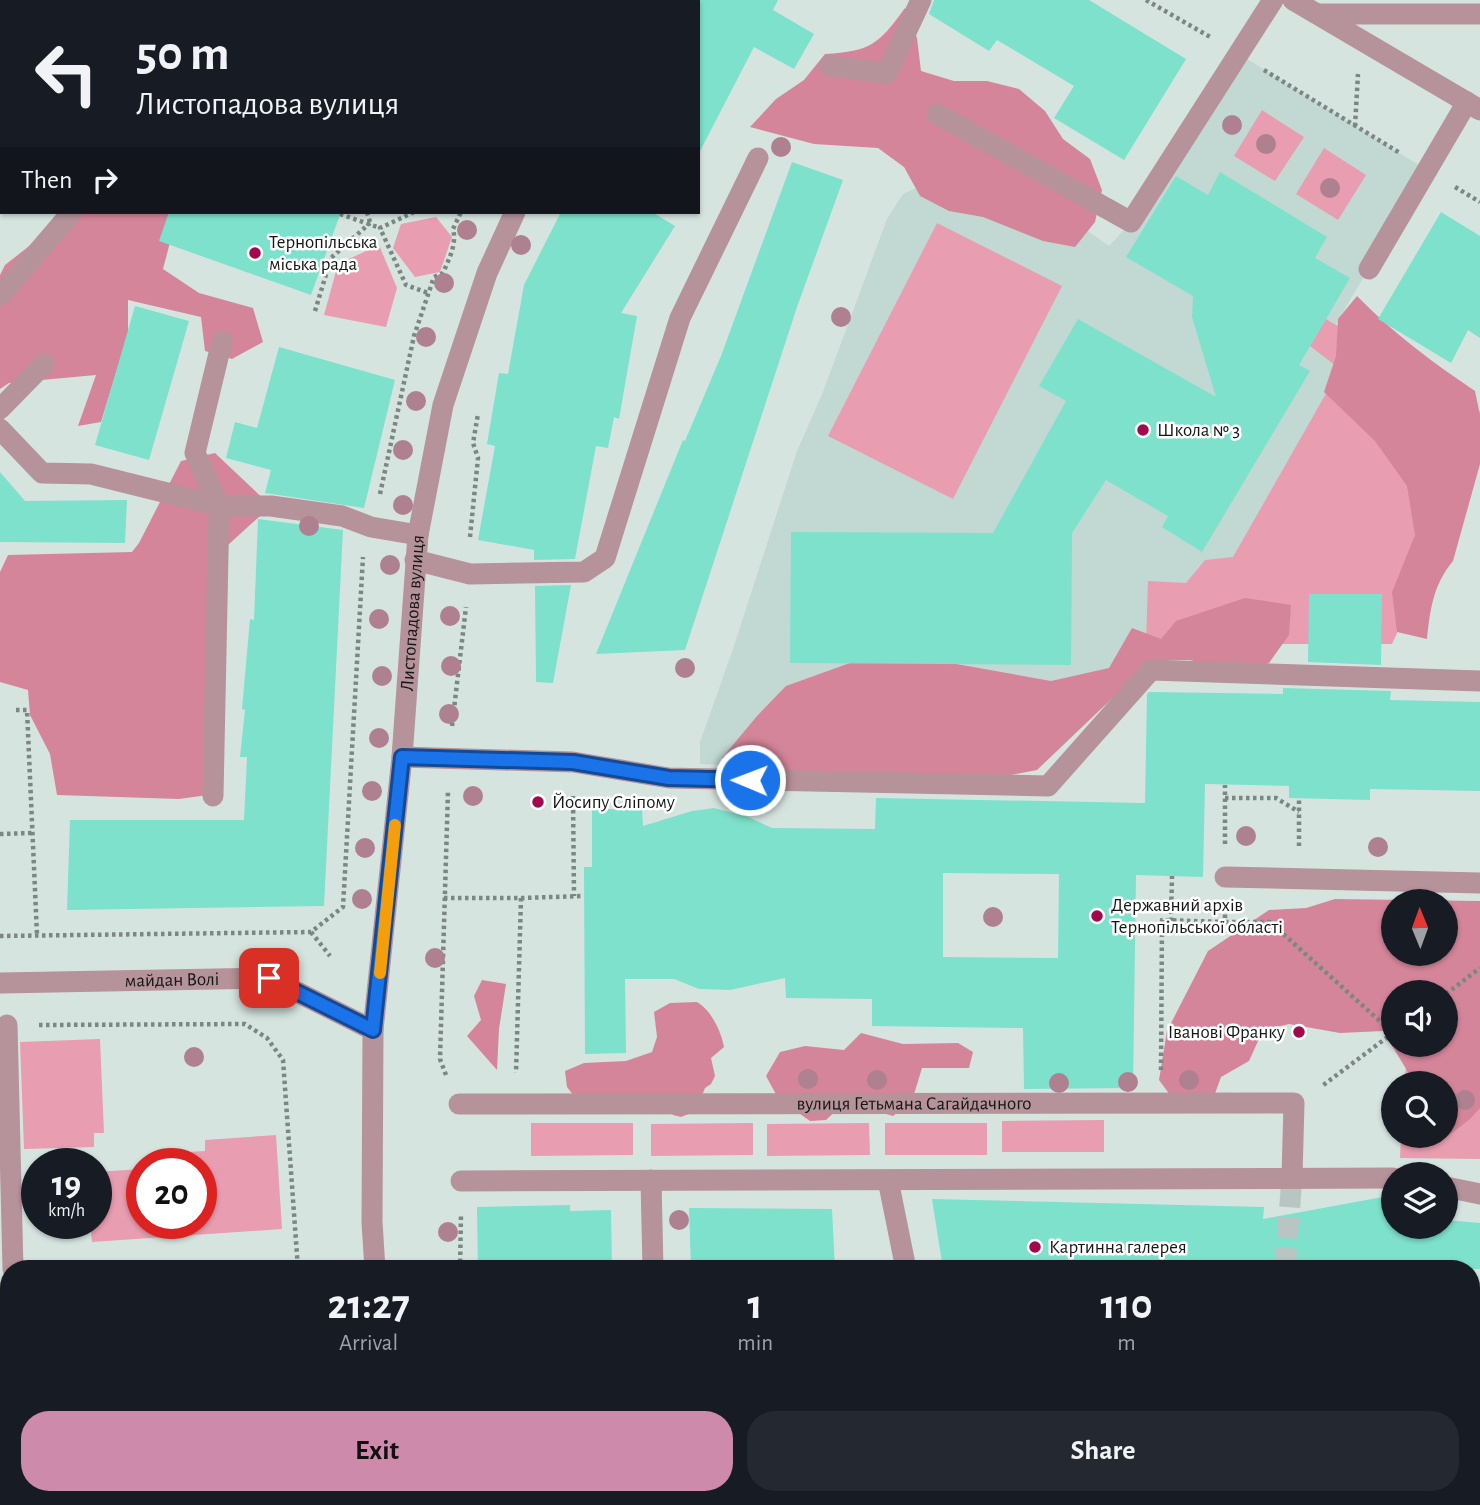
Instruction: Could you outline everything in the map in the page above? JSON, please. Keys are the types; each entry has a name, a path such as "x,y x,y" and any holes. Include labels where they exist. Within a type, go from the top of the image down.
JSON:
{"street":[{"path":"830,66 887,73 921,0"},
{"path":"937,114 1131,222 1273,0"},
{"path":"1293,0 1474,106 1427,170 1369,269"},
{"path":"1317,14 1480,13"},
{"path":"415,560 470,575 584,572 605,558 680,318 758,158"},
{"path":"0,296 70,214"},
{"name":"Листопадова вулиця","path":"374,1260 372,1222 373,1030 402,757 418,534 443,405 487,273 514,214"},
{"path":"213,796 219,506 195,453 222,341"},
{"path":"0,409 44,364"},
{"path":"0,429 42,473 92,474 219,506 271,506 341,516 371,527 418,534"},
{"path":"402,757 573,762 669,778 1048,786 1151,670 1480,681"},
{"path":"1225,877 1480,883"},
{"name":"майдан Волі","path":"0,983 269,978 373,1030"},
{"path":"6,1025 8,1260"},
{"path":"1292,1177 1294,1103"},
{"name":"вулиця Гетьмана Сагайдачного","path":"459,1104 1294,1103"},
{"path":"461,1181 1381,1178"},
{"path":"651,1180 653,1260"},
{"path":"888,1180 904,1260"},
{"path":"1458,1189 1480,1194"}],"path":[{"path":"1146,0 1480,202"},
{"path":"1355,126 1358,72"},
{"path":"340,214 380,228 405,285 428,293"},
{"path":"368,214 370,223"},
{"path":"380,228 410,214"},
{"path":"0,936 311,932 343,907 364,548 414,336 434,277 443,273 450,257 456,238 453,229 458,214"},
{"path":"315,312 331,258 370,223"},
{"path":"470,537 478,458 474,443 480,403"},
{"path":"440,1059 449,757 470,575"},
{"path":"16,710 27,710 37,935"},
{"path":"573,762 574,896"},
{"path":"1225,922 1226,785"},
{"path":"1225,798 1276,798 1299,812"},
{"path":"1298,879 1299,799"},
{"path":"0,834 32,834"},
{"path":"1171,921 1172,876"},
{"path":"444,898 584,896"},
{"path":"515,1103 521,898"},
{"path":"1161,1102 1162,920 1270,922 1393,1033 1321,1087 1294,1103"},
{"path":"311,932 330,957"},
{"path":"1458,985 1480,968"},
{"path":"6,1025 245,1024 267,1038 284,1060 297,1260"},
{"path":"460,1260 461,1181"}],"shaded area":[{"path":"905,8 917,38 921,71 954,81 987,81 1019,89 1045,111 1063,139 1090,159 1102,190 1095,222 1075,247 1043,241 983,217 949,211 920,196 904,167 878,148 814,144 750,127 776,99 804,80 825,54 853,51 872,44 888,30"},
{"name":"Школа № 3","path":"1239,54 1427,170 1336,324 1480,412 1392,644 1146,644 1015,775 700,764 700,742 797,451 823,392 887,219 903,194 938,178 1071,219 1109,246 1131,222"},
{"path":"1262,110 1304,137 1275,181 1234,156"},
{"path":"1324,148 1366,175 1338,220 1296,194"},
{"path":"64,214 170,214 173,231 163,269 199,293 253,308 263,342 232,359 205,351 201,317 128,300 128,333 101,422 78,426 96,375 9,383 0,389 0,275 5,265 51,229"},
{"path":"436,217 452,237 440,272 415,277 393,248 401,224"},
{"path":"937,223 1062,286 953,499 828,436"},
{"path":"379,245 397,288 386,327 324,315 338,264"},
{"path":"1357,296 1413,346 1475,391 1480,415 1480,464 1453,561 1441,579 1434,598 1427,639 1397,632 1392,592 1415,535 1407,486 1375,441 1324,392 1336,356 1338,319"},
{"path":"1326,319 1480,412 1480,455 1392,644 1146,644 1148,581 1186,583 1205,560 1233,557 1340,369 1310,346"},
{"path":"215,453 271,506 217,555 208,795 179,799 57,795 50,754 30,715 28,690 0,682 0,572 8,555 132,552 181,461"},
{"path":"1245,598 1291,605 1289,635 1269,663 1236,671 1190,660 1157,660 1123,688 1037,770 983,780 758,777 722,758 786,686 861,659 945,662 1051,681 1109,668 1132,628 1161,639 1176,621"},
{"path":"1335,899 1381,900 1381,966 1458,966 1458,901 1480,901 1480,1108 1470,1119 1458,1128 1458,1071 1407,1071 1399,1057 1458,1057 1458,980 1381,980 1381,1031 1340,1033 1289,1024 1263,1030 1249,1061 1221,1077 1213,1099 1182,1111 1159,1080 1167,1031 1208,951 1269,910 1306,908"},
{"path":"1480,968 1480,1159 1400,1158 1400,1148 1458,1148 1458,1071 1406,1071 1406,1057 1458,1057 1458,1018"},
{"path":"482,980 506,984 499,1029 497,1070 467,1036 481,1020 474,996"},
{"path":"697,1002 715,1022 724,1047 711,1058 715,1076 705,1088 696,1111 681,1117 673,1115 657,1096 577,1100 567,1087 565,1071 584,1063 626,1061 652,1052 657,1037 654,1012 670,1003"},
{"path":"861,1033 903,1044 958,1043 973,1052 969,1068 922,1068 912,1101 893,1116 845,1102 826,1120 810,1121 778,1098 766,1076 780,1052 805,1046 844,1050"},
{"path":"100,1039 104,1133 94,1133 94,1147 24,1148 20,1042"},
{"path":"1104,1120 1104,1152 1002,1152 1002,1121"},
{"path":"531,1123 633,1123 633,1155 531,1156"},
{"path":"753,1123 753,1155 651,1156 651,1124"},
{"path":"869,1123 870,1155 767,1156 767,1124"},
{"path":"885,1123 987,1123 987,1155 885,1155"},
{"path":"276,1135 282,1229 217,1233 217,1148 205,1148 205,1140"},
{"path":"126,1170 126,1239 136,1239 92,1242 92,1239 112,1239 112,1171"}],"building":[{"path":"700,0 778,0 773,10 814,34 794,69 754,47 700,151"},
{"path":"934,0 1089,0 1186,59 1124,160 1054,118 1074,86 997,40 989,51 929,14"},
{"path":"792,162 843,180 797,307 685,650 596,654 683,440 685,441 721,356"},
{"path":"1220,172 1327,237 1315,258 1350,278 1299,365 1310,371 1202,552 1162,527 1168,516 1106,480 1072,533 1071,665 790,663 791,532 993,533 1066,401 1039,386 1078,319 1216,397 1192,317 1193,296 1126,257 1176,176 1208,195"},
{"path":"1441,212 1480,236 1480,338 1468,330 1451,363 1378,319"},
{"name":"Тернопільська міська рада","path":"168,214 340,214 311,295 159,241"},
{"path":"560,214 655,214 675,226 621,313 637,316 619,419 614,417 608,448 596,446 575,559 534,560 534,550 478,540 495,446 487,444 499,373 508,374 524,285"},
{"path":"135,306 189,321 149,460 95,445"},
{"path":"279,347 395,380 364,508 265,493 271,470 226,458 235,422 257,428"},
{"path":"0,472 25,501 127,500 125,543 0,542"},
{"path":"258,519 343,530 324,906 67,910 70,820 244,820 247,757 240,757 245,710 242,709 250,619 254,620"},
{"path":"571,585 553,683 536,682 535,586"},
{"path":"1309,594 1382,594 1381,665 1308,662"},
{"path":"1283,688 1391,691 1390,700 1480,702 1480,791 1370,789 1370,800 1289,798 1289,786 1205,784 1203,877 1136,875 1133,1088 1024,1089 1023,1028 872,1026 872,999 786,998 785,978 730,990 699,989 674,979 625,979 626,1053 585,1054 584,867 592,867 592,809 642,809 643,826 692,811 714,808 748,817 772,828 875,829 876,798 1145,803 1149,692 1283,694","holes":["943,873 1059,874 1058,958 943,957"]},
{"path":"1381,1197 1381,1239 1458,1239 1458,1221 1480,1223 1480,1260 942,1260 932,1199 1264,1207 1263,1219"},
{"path":"570,1205 570,1211 611,1210 612,1260 478,1260 477,1207"},
{"path":"689,1208 832,1209 835,1260 691,1260"}],"tunnel":[{"path":"1286,1260 1292,1177"}],"slow traffic":[{"path":"380,973 395,825"}],"place":[{"name":"Тернопільська міська рада","path":"255,253"},
{"name":"Школа № 3","path":"1143,430"},
{"name":"Йосипу Сліпому","path":"538,802"},
{"name":"Державний архів Тернопільської області","path":"1097,916"},
{"name":"Іванові Франку","path":"1299,1032"},
{"name":"Картинна галерея","path":"1035,1247"}],"route":[{"path":"269,978 373,1030 402,757 573,762 669,778 750,780"}]}
